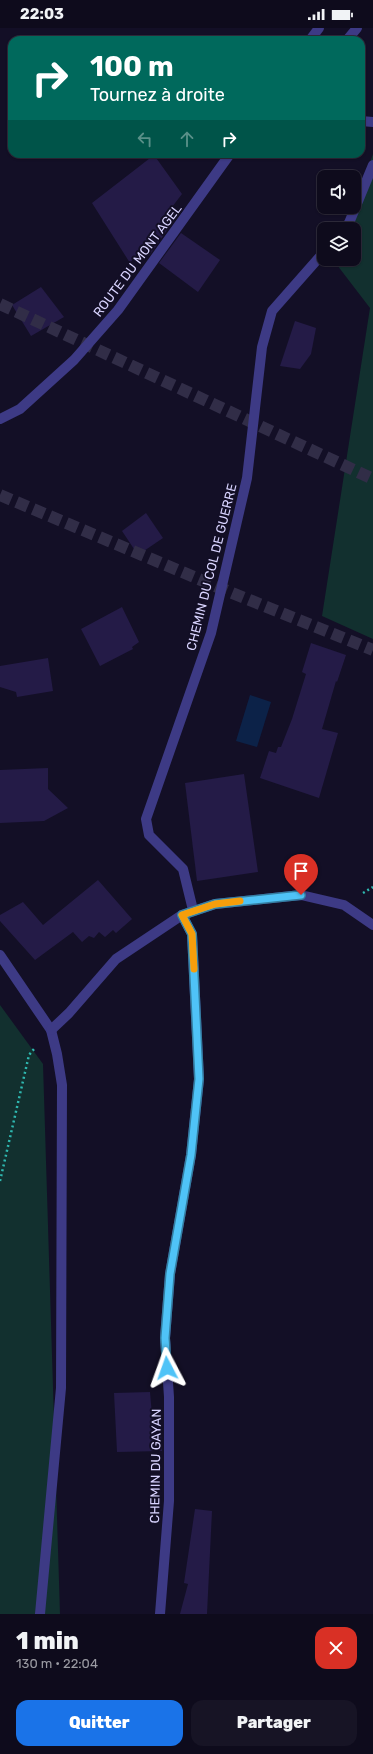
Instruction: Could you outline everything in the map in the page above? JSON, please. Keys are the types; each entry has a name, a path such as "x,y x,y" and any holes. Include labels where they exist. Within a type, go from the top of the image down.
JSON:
{"street":[{"name":"ROUTE DU MONT AGEL","path":"0,419 20,409 74,360 118,310 227,158"},
{"path":"349,222 373,165"},
{"name":"CHEMIN DU COL DE GUERRE","path":"192,910 183,869 149,835 146,819 211,633 247,478 262,346 272,312 317,260"},
{"path":"51,1030 69,1013 116,959 182,915 192,910 215,904 301,895 344,905 373,925"},
{"name":"CHEMIN DU GAYAN","path":"160,1614 169,1502 169,1397 165,1338 170,1274 191,1155 199,1079 192,934 182,915"},
{"path":"0,955 51,1030 62,1085 61,1388 40,1614"}],"path":[{"path":"0,1181 29,1055 51,1030"}],"green space":[{"path":"373,154 373,639 322,616 370,308 338,266 361,266 361,222 349,222 351,214 361,214 361,187"},
{"path":"0,1005 43,1064 60,1614 0,1614"}],"water":[{"path":"250,695 271,702 257,747 236,741"}],"building":[{"path":"150,158 156,158 182,194 162,220 170,226 149,256 141,249 130,263 92,203"},
{"path":"181,233 220,260 198,292 159,263"},
{"path":"41,287 64,317 31,336 12,305"},
{"path":"295,321 316,328 311,354 300,369 280,366"},
{"path":"146,513 163,538 138,555 122,531"},
{"path":"122,607 139,642 132,647 133,649 100,666 81,629"},
{"path":"311,643 346,655 337,682 336,681 322,729 338,733 319,798 260,778 269,751 276,753 278,747 281,747 292,719 306,674 302,672"},
{"path":"48,658 53,691 17,697 16,692 0,687 0,666"},
{"path":"48,768 48,789 68,808 44,821 0,823 0,770"},
{"path":"244,774 258,872 197,881 185,783"},
{"path":"98,880 132,919 116,933 113,930 105,937 99,932 94,938 89,936 82,942 73,932 35,960 0,921 0,915 23,902 43,925"},
{"path":"150,1392 152,1415 160,1416 162,1451 117,1452 114,1393"},
{"path":"195,1509 212,1511 207,1614 180,1614 188,1584 184,1583"}],"tunnel":[{"path":"0,304 373,479"},
{"path":"0,495 220,588 373,650"}],"slow traffic":[{"path":"194,969 192,934 182,915 192,910 215,904 240,901"}],"route":[{"path":"167,1368 165,1338 170,1274 191,1155 199,1079 192,934 182,915 192,910 215,904 301,895"}]}
